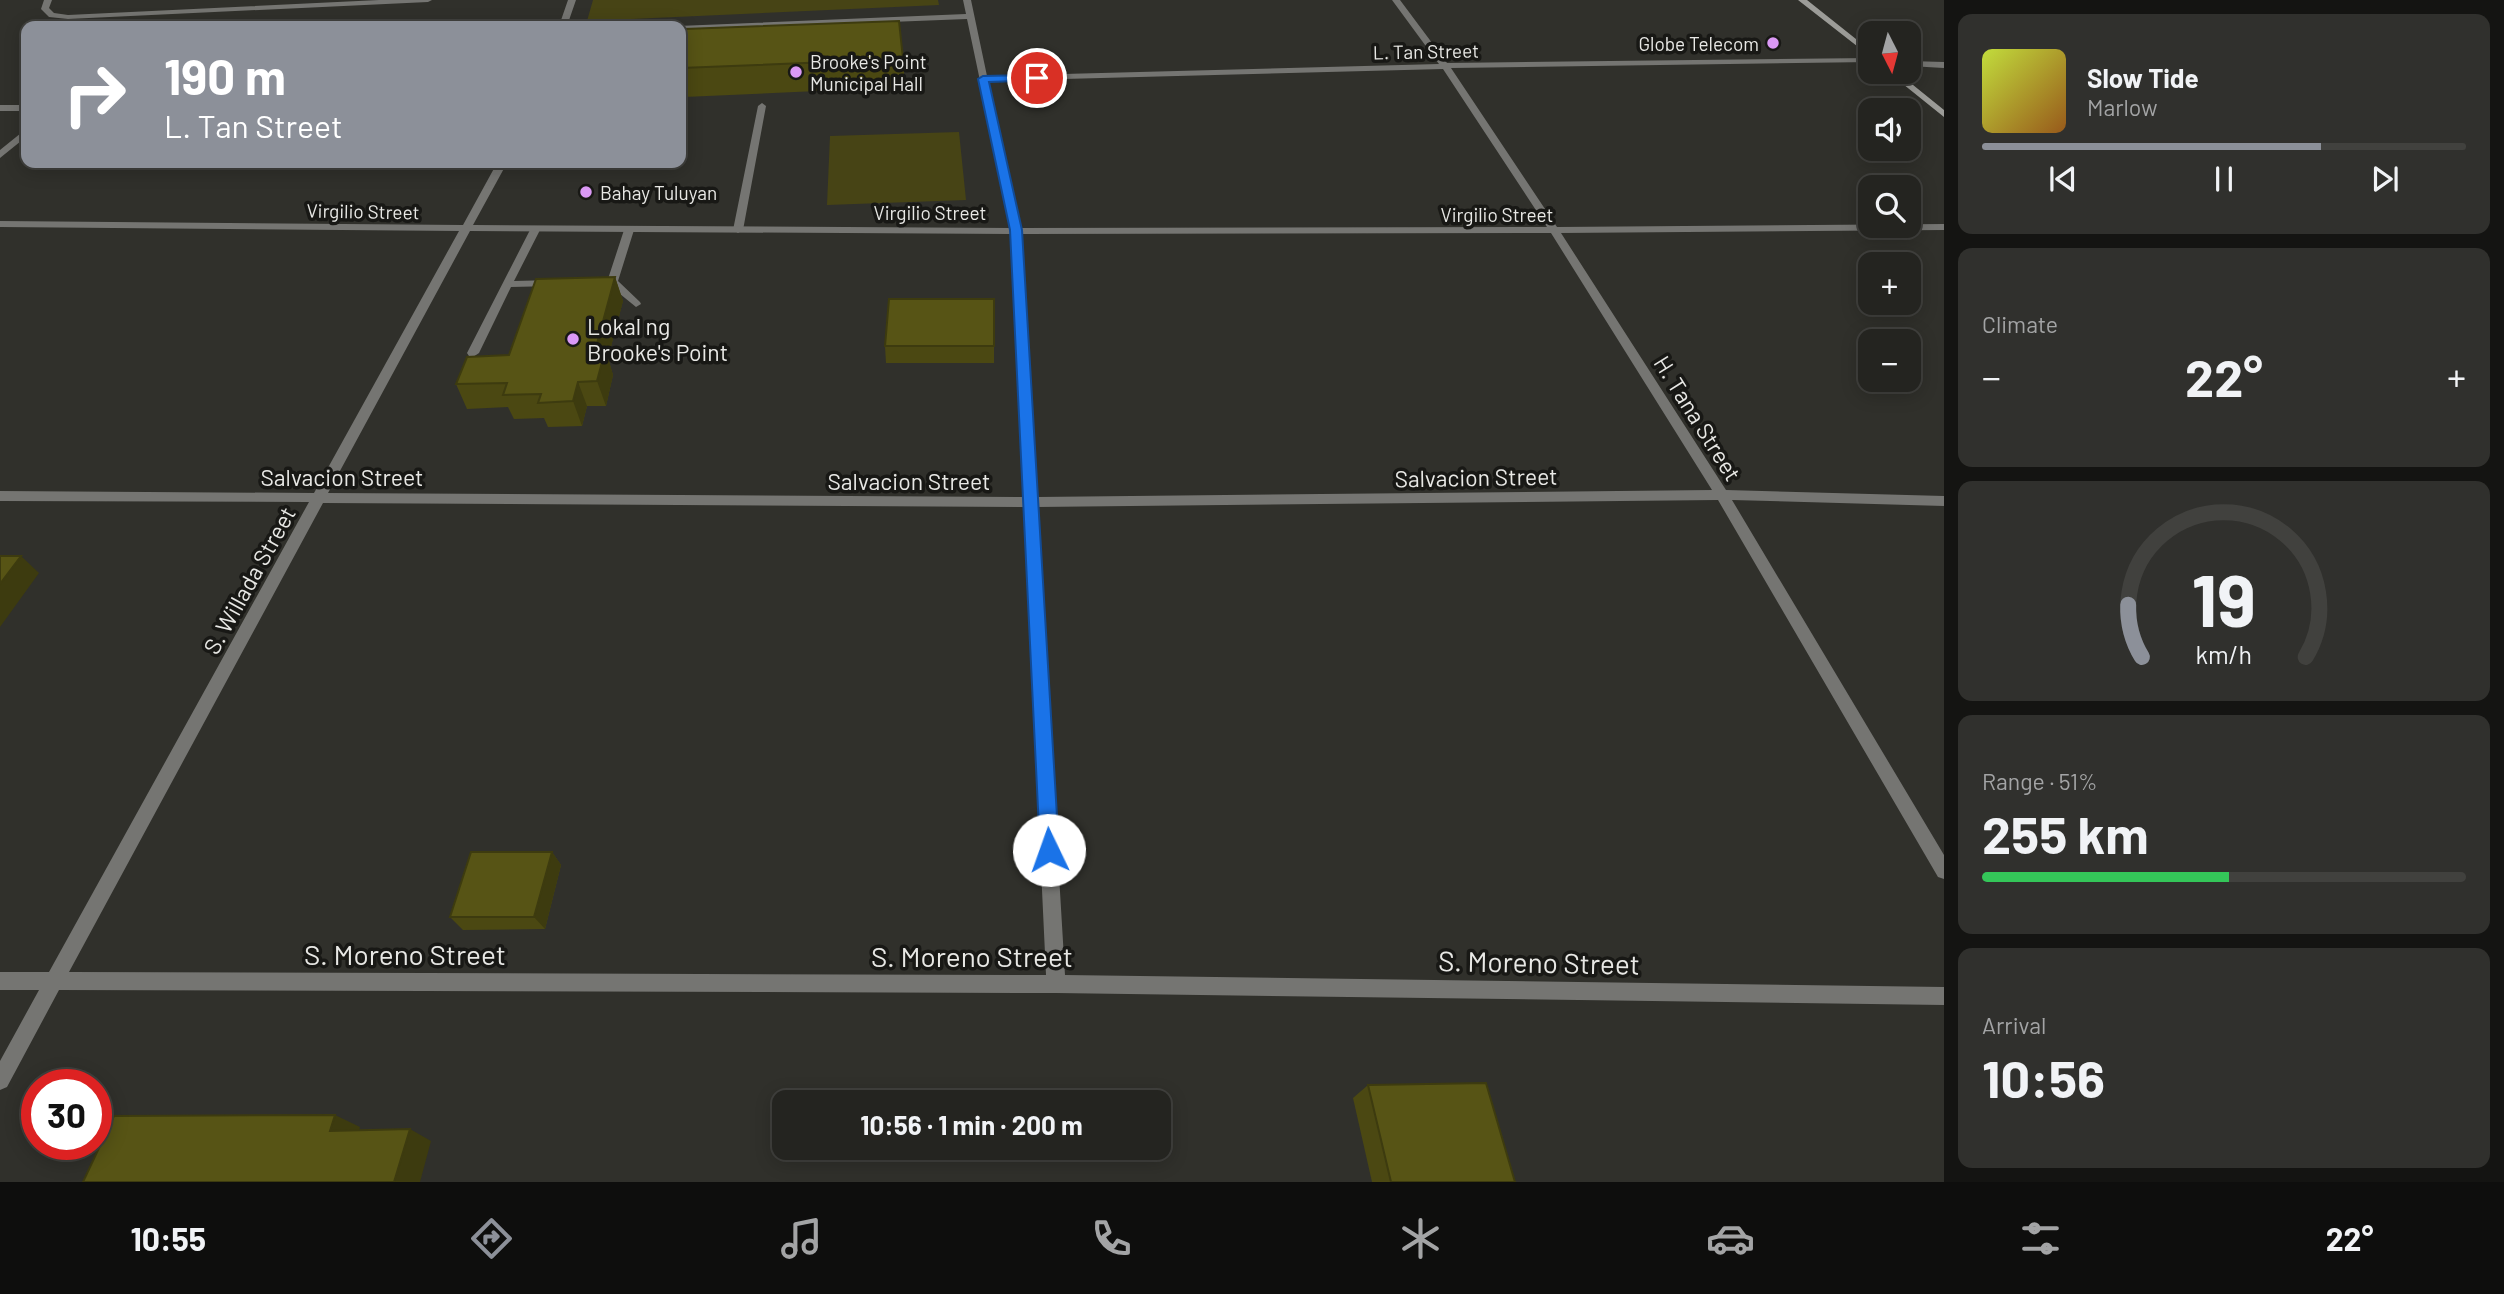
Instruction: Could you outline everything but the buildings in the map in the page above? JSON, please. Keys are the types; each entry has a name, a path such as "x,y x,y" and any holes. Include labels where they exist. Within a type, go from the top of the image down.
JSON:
{"street":[{"path":"48,0 45,9 52,15 159,14 428,0"},
{"path":"565,21 572,0"},
{"path":"967,0 1016,230 1056,984"},
{"name":"H. Tana Street","path":"1396,0 1445,66 1555,232 1722,495 1944,871"},
{"path":"1802,0 1858,46"},
{"path":"151,21 159,14"},
{"path":"686,27 971,16"},
{"name":"L. Tan Street","path":"983,79 1858,57"},
{"path":"1922,64 1944,65"},
{"path":"1907,84 1944,114"},
{"path":"738,230 762,106"},
{"path":"0,108 21,108"},
{"path":"0,155 21,136"},
{"name":"S. Willada Street","path":"0,1080 499,168"},
{"name":"Virgilio Street","path":"0,224 535,230 1555,232 1944,228"},
{"path":"473,353 535,230"},
{"path":"612,282 629,230"},
{"path":"586,283 612,282 636,304"},
{"path":"507,284 573,283"},
{"name":"Salvacion Street","path":"0,496 1032,502 1722,495 1944,501"},
{"name":"S. Moreno Street","path":"0,981 1056,984 1944,996"}],"shaded area":[{"path":"593,0 938,0 939,5 587,21"},
{"path":"959,132 966,200 827,205 830,136"}],"place":[{"name":"Globe Telecom","path":"1773,43"},
{"name":"Brooke's Point Municipal Hall","path":"796,72"},
{"name":"Bahay Tuluyan","path":"586,192"},
{"name":"Lokal ng Brooke's Point","path":"573,339"}],"route":[{"path":"1037,78 983,79 1016,230 1049,850"}]}
